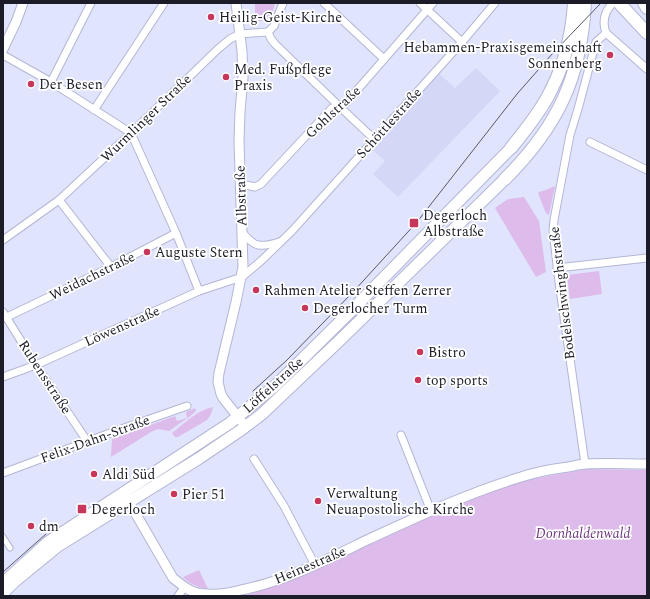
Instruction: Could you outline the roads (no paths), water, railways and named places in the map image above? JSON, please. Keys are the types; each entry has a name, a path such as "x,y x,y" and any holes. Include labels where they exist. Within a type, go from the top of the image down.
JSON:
{"highway":[{"path":"511,148 536,115 553,85 563,60 571,31 574,3"},
{"path":"505,179 528,156 551,122 566,95 579,53 584,26 586,3"},
{"path":"644,3 647,8"},
{"path":"615,4 647,33"}],"main road":[{"name":"Löffelstraße","path":"3,582 48,542 238,417 276,385 373,289 511,148"},
{"name":"Löffelstraße","path":"3,594 14,582 58,546 198,459 246,427 262,414 505,179"}],"street":[{"path":"3,49 23,3"},
{"path":"51,82 91,3"},
{"path":"94,110 164,3"},
{"name":"Albstraße","path":"236,3 242,51 243,77 239,141 243,267 218,382 223,398 246,427"},
{"path":"283,3 274,26 268,32 271,39 374,139"},
{"path":"324,3 384,59"},
{"path":"420,3 462,42"},
{"name":"Gohlstraße","path":"241,184 254,187 261,184 332,108 340,107 345,104 433,3"},
{"name":"Schöttlestraße","path":"242,277 292,231 462,42 495,3"},
{"path":"615,4 605,13 604,20 606,33 647,69"},
{"name":"Wurmlinger Straße","path":"3,240 59,200 230,39 240,34 268,32"},
{"name":"Bodelschwinghstraße","path":"585,464 553,230 568,142 596,42 606,33"},
{"path":"3,55 51,82 131,133 176,233 199,291"},
{"path":"590,142 647,170"},
{"path":"59,200 111,267"},
{"path":"242,232 252,243 256,245 268,246 281,242"},
{"name":"Weidachstraße","path":"5,314 111,267 176,233"},
{"path":"557,268 647,258"},
{"name":"Löwenstraße","path":"3,377 36,365 199,291 242,277"},
{"name":"Rubensstraße","path":"5,314 36,365 87,441"},
{"name":"Felix-Dahn-Straße","path":"3,473 87,441 188,406"},
{"path":"401,436 431,511"},
{"path":"254,459 284,506 315,565"},
{"name":"Heinestraße","path":"184,588 194,592 219,594 264,585 315,565 431,511 522,476 585,464 647,464"},
{"path":"123,492 173,578 184,588 178,596"},
{"path":"3,537 10,548"}],"tram line":[{"path":"253,391 287,360 353,292 417,222 517,94 553,53 601,3"},
{"path":"3,572 46,534"}],"place":[{"name":"Heilig-Geist-Kirche","path":"211,17"},
{"name":"Hebammen-Praxisgemeinschaft Sonnenberg","path":"610,55"},
{"name":"Med. Fußpflege Praxis","path":"226,77"},
{"name":"Der Besen","path":"31,84"},
{"name":"Degerloch Albstraße","path":"414,223"},
{"name":"Auguste Stern","path":"147,252"},
{"name":"Rahmen Atelier Steffen Zerrer","path":"256,290"},
{"name":"Degerlocher Turm","path":"305,308"},
{"name":"Bistro","path":"420,352"},
{"name":"top sports","path":"418,380"},
{"name":"Aldi Süd","path":"94,474"},
{"name":"Pier 51","path":"174,494"},
{"name":"Verwaltung Neuapostolische Kirche","path":"318,501"},
{"name":"Degerloch","path":"82,509"},
{"name":"dm","path":"31,526"}],"park label":[{"name":"Dornhaldenwald","path":"583,533"}]}
